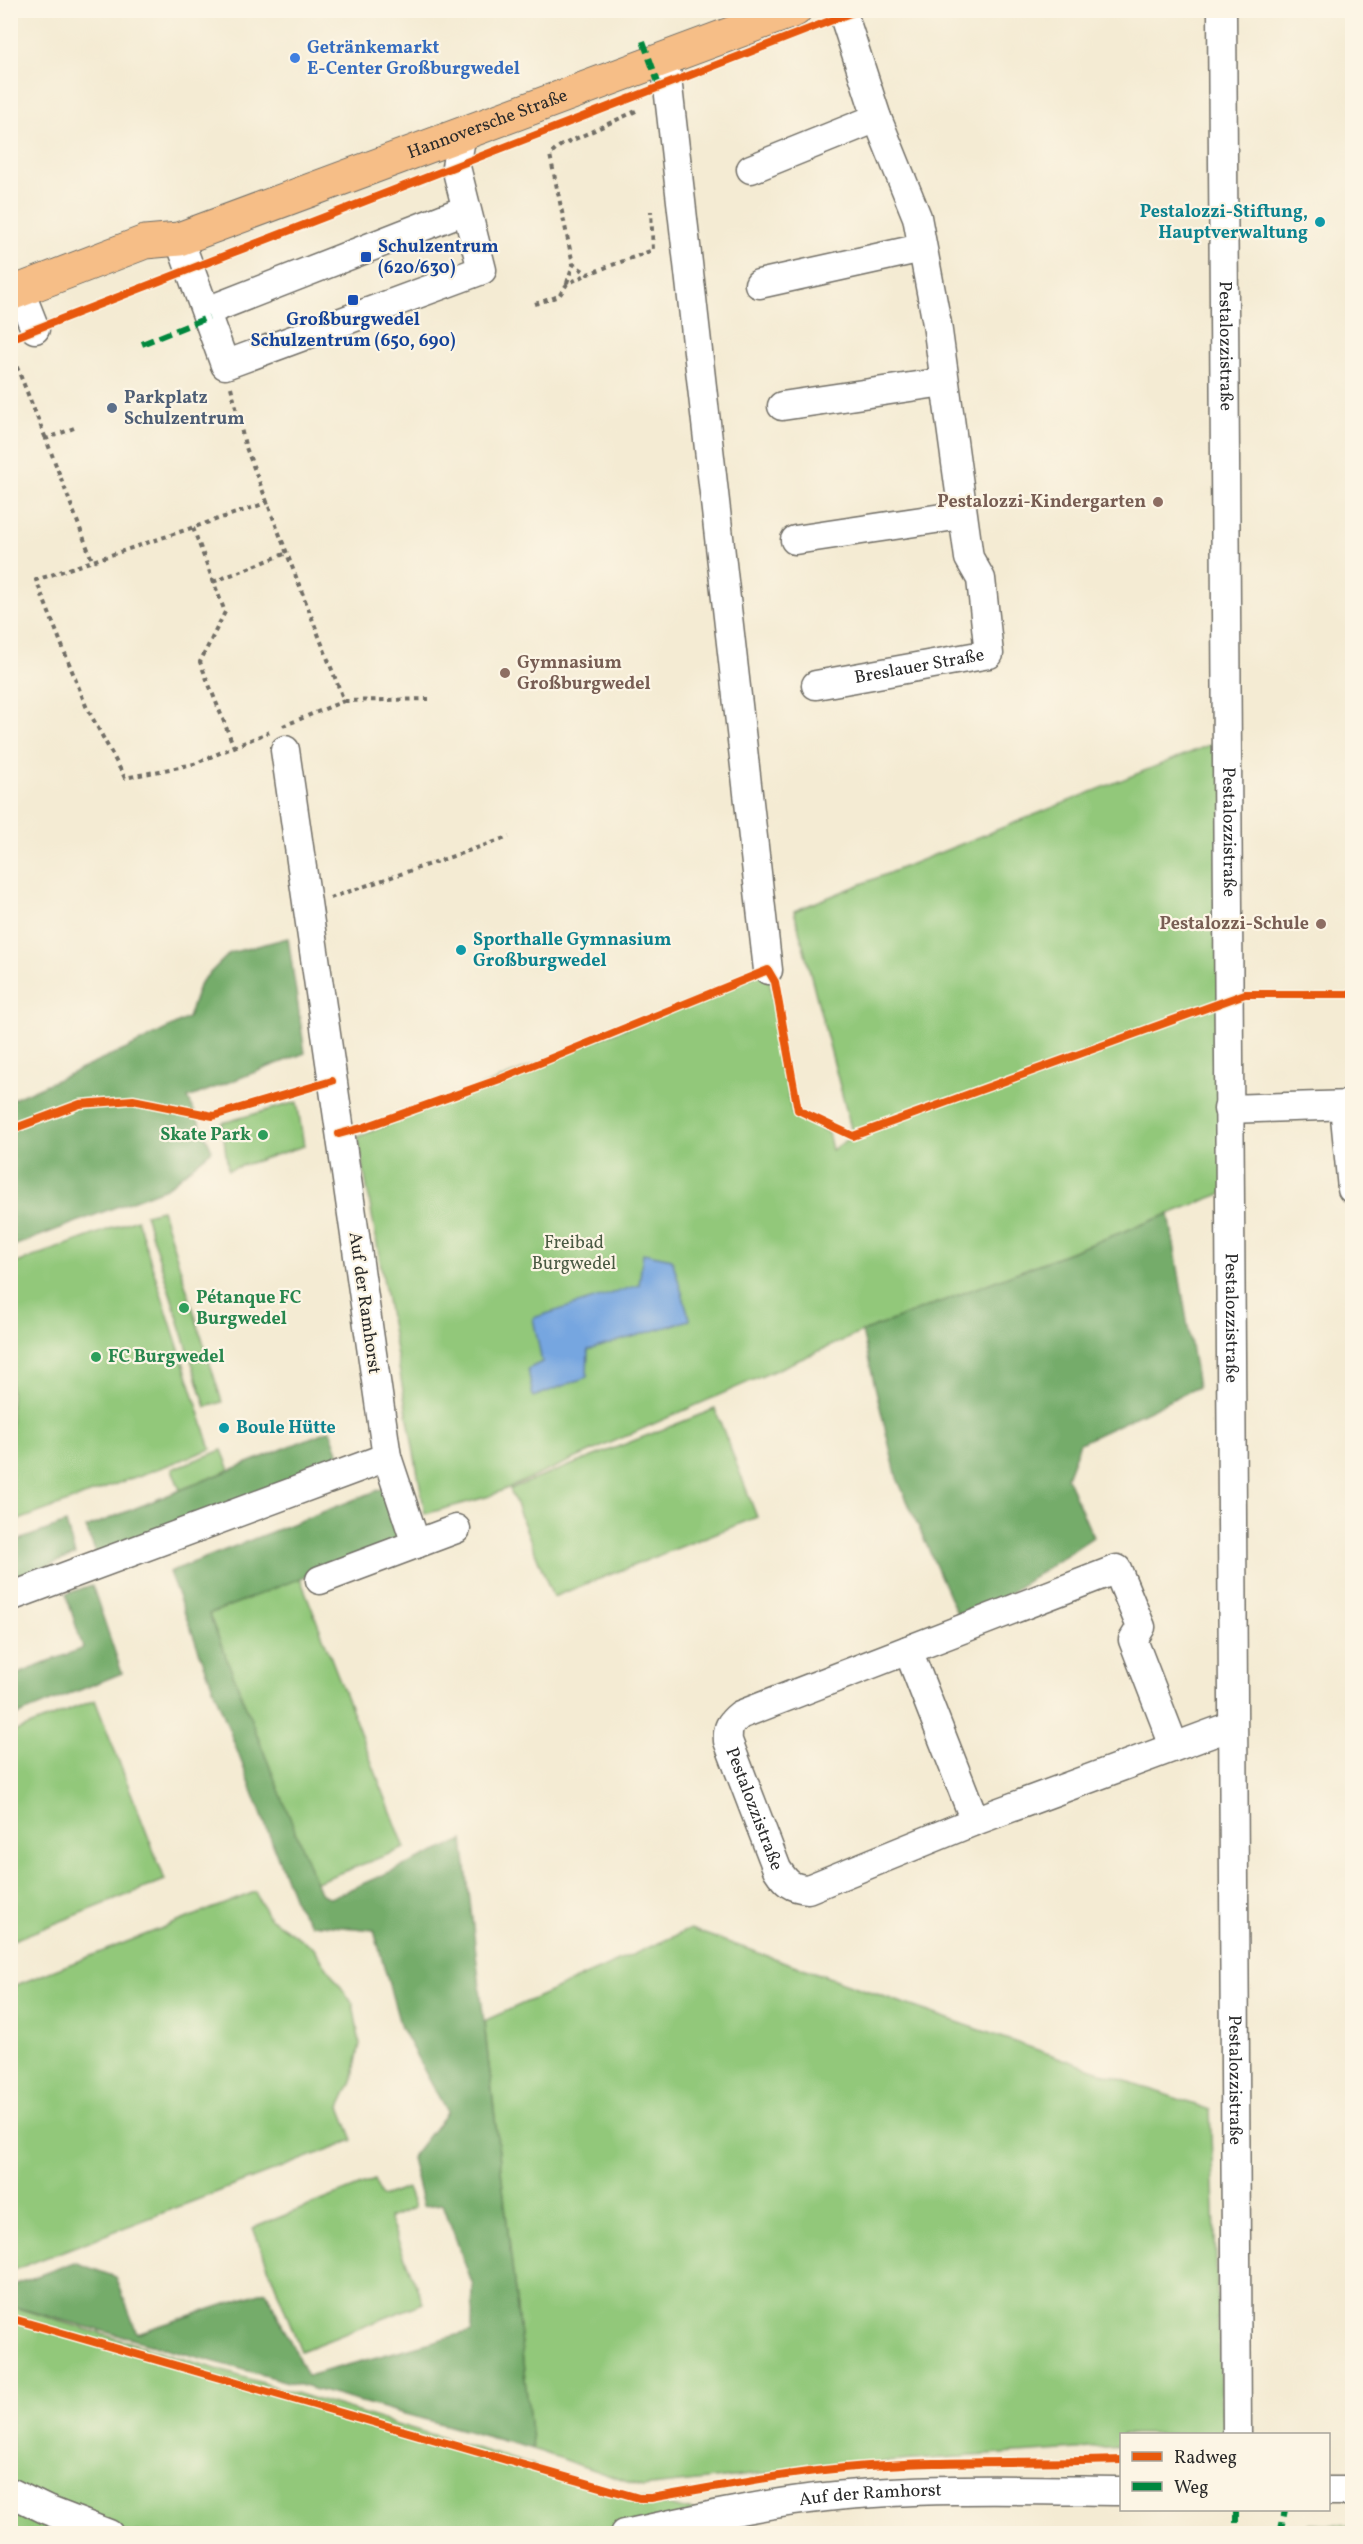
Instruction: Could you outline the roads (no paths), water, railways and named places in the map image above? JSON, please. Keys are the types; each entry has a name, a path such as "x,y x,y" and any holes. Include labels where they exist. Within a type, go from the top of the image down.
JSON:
{"main road":[{"name":"Hannoversche Straße","path":"20,307 145,242 179,239 462,133 666,60 795,10"}],"street":[{"name":"Breslauer Straße","path":"816,686 989,654 981,579 969,558 937,324 917,217 877,118 842,10"},
{"name":"Pestalozzistraße","path":"1222,10 1229,737 1228,1109 1237,2433"},
{"path":"666,60 768,970"},
{"path":"751,169 877,118"},
{"path":"179,239 225,364 482,270 456,167 462,133"},
{"path":"207,311 465,210"},
{"path":"759,284 922,248"},
{"path":"782,406 944,382"},
{"path":"795,540 962,515"},
{"name":"Auf der Ramhorst","path":"284,738 306,906 387,1457 416,1544"},
{"path":"1228,1109 1348,1106 1353,1189"},
{"path":"10,1597 387,1457"},
{"path":"320,1580 456,1529"},
{"name":"Pestalozzistraße","path":"1174,1746 1133,1640 1141,1627 1117,1569 740,1715 731,1722 727,1731 728,1741 777,1869 785,1882 795,1888 808,1888 975,1821 1231,1726"},
{"path":"908,1650 975,1821"},
{"name":"Auf der Ramhorst","path":"624,2534 743,2509 825,2497 911,2492 1120,2491"},
{"path":"1330,2491 1353,2491"},
{"path":"10,2492 46,2510 109,2534"}],"water":[{"path":"643,1253 672,1259 690,1320 588,1350 587,1377 533,1397 528,1369 542,1362 533,1318 639,1285"}],"place":[{"name":"Getränkemarkt E-Center Großburgwedel","path":"295,58"},
{"name":"Pestalozzi-Stiftung, Hauptverwaltung","path":"1320,222"},
{"name":"Schulzentrum (620/630)","path":"366,257"},
{"name":"Großburgwedel Schulzentrum (650, 690)","path":"353,300"},
{"name":"Parkplatz Schulzentrum","path":"112,408"},
{"name":"Pestalozzi-Kindergarten","path":"1158,502"},
{"name":"Gymnasium Großburgwedel","path":"505,673"},
{"name":"Pestalozzi-Schule","path":"1321,924"},
{"name":"Sporthalle Gymnasium Großburgwedel","path":"461,950"},
{"name":"Skate Park","path":"263,1135"},
{"name":"Pétanque FC Burgwedel","path":"184,1308"},
{"name":"FC Burgwedel","path":"96,1357"},
{"name":"Boule Hütte","path":"224,1428"}],"park label":[{"name":"Freibad Burgwedel","path":"574,1253"}]}
